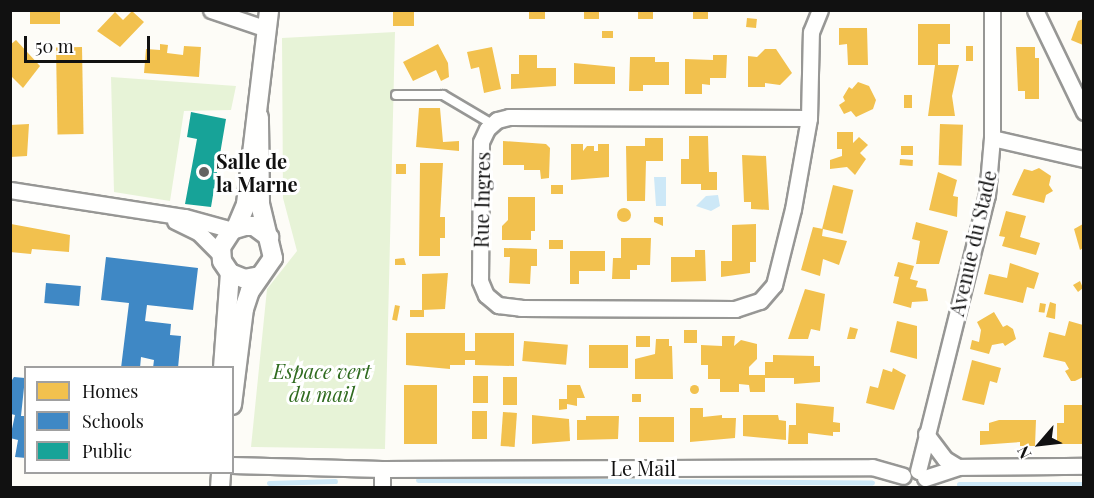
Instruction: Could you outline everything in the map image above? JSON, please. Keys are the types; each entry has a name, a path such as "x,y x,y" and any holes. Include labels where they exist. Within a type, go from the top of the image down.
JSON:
{"street":[{"path":"211,10 267,29"},
{"path":"221,255 223,241 234,229 246,204 259,117 269,10"},
{"path":"809,118 811,32 820,10"},
{"name":"Avenue du Stade","path":"923,479 926,434 987,195 992,138 992,10"},
{"path":"1035,10 1083,112"},
{"path":"234,389 244,309 260,276 273,258 260,204 259,117"},
{"name":"Rue Ingres","path":"509,117 809,118 793,209 774,285 760,301 744,308 498,305 486,295 480,281 482,142 492,124 509,117"},
{"path":"992,138 1083,159"},
{"path":"10,190 185,217 234,229 254,226 269,237"},
{"path":"168,216 198,232 221,255 230,273 223,366"},
{"path":"230,273 244,279 260,276"},
{"path":"926,434 945,459 958,467"},
{"name":"Le Mail","path":"234,465 382,469 872,467 902,482"},
{"path":"902,482 923,479 958,467 1083,466"},
{"path":"382,469 382,488"}],"lane":[{"path":"396,95 443,95 492,124"}],"green space":[{"name":"Espace vert du mail","path":"395,32 385,449 251,447 267,289 297,251 283,198 282,38"},
{"path":"111,77 236,86 231,110 184,111 170,201 114,192"}],"water":[{"path":"654,177 666,177 666,206 656,206"},
{"path":"718,195 720,206 711,211 696,206 706,196"}],"building: Homes":[{"path":"30,10 60,10 60,24 30,24"},
{"path":"393,10 414,10 414,26 393,26"},
{"path":"529,10 545,10 545,19 529,19"},
{"path":"584,10 599,10 599,19 584,19"},
{"path":"638,10 653,10 653,19 638,19"},
{"path":"693,10 708,10 708,19 693,19"},
{"path":"132,11 144,22 120,47 97,31 115,12 123,20"},
{"path":"747,18 757,19 756,28 746,27"},
{"path":"1083,19 1083,45 1071,40 1078,21"},
{"path":"918,24 950,24 950,44 938,44 938,65 959,65 952,96 955,116 928,116 935,65 918,65"},
{"path":"839,28 867,28 868,65 848,65 847,44 839,45"},
{"path":"602,31 613,31 613,38 602,38"},
{"path":"16,40 40,66 23,88 10,75 10,45"},
{"path":"160,44 168,45 167,53 183,55 184,46 201,47 199,77 144,73 146,49 160,50"},
{"path":"438,44 448,63 449,77 441,81 436,70 413,81 403,62"},
{"path":"966,46 973,46 973,61 966,61"},
{"path":"56,47 82,47 84,134 58,134"},
{"path":"492,47 501,89 484,93 479,67 471,69 467,52"},
{"path":"1016,47 1035,47 1035,58 1039,58 1039,99 1025,99 1025,91 1018,91"},
{"path":"765,49 776,49 792,73 780,85 765,83 765,87 748,87 748,56 757,57"},
{"path":"519,55 537,55 537,68 556,68 556,86 511,89 511,74 519,74"},
{"path":"713,55 727,55 726,78 710,78 710,85 702,84 702,94 685,94 685,59 713,60"},
{"path":"630,57 655,57 655,62 669,62 669,85 643,85 643,91 629,91"},
{"path":"574,63 615,67 615,84 574,84"},
{"path":"858,82 869,86 876,100 873,109 856,117 851,111 844,114 839,105 845,101 843,97 849,87 852,89"},
{"path":"904,95 912,95 912,108 904,108"},
{"path":"419,108 440,108 443,142 459,141 459,151 416,147"},
{"path":"29,124 27,156 10,157 10,125"},
{"path":"940,124 963,125 962,166 939,165"},
{"path":"837,132 853,132 853,143 859,137 868,145 860,153 866,159 855,175 847,167 830,169 830,160 842,156 842,149 837,149"},
{"path":"689,136 708,136 709,172 717,172 717,190 701,190 701,184 681,184 681,159 689,159"},
{"path":"645,138 663,138 663,161 646,161 645,201 627,201 626,146 645,146"},
{"path":"503,141 546,144 550,148 549,178 541,179 540,170 524,170 524,165 503,165"},
{"path":"571,144 583,144 583,151 587,146 594,146 594,151 598,151 598,144 609,144 609,177 571,180"},
{"path":"901,146 913,146 913,155 901,155"},
{"path":"742,155 766,156 769,210 751,209 751,202 744,202"},
{"path":"900,159 913,160 913,166 900,165"},
{"path":"420,163 443,163 440,217 445,217 445,238 440,238 440,256 419,256"},
{"path":"396,164 406,164 406,174 396,174"},
{"path":"1039,168 1051,176 1049,185 1053,191 1046,195 1044,203 1012,195 1024,169 1032,171"},
{"path":"938,172 957,180 953,196 958,197 957,217 929,210"},
{"path":"551,185 563,185 563,194 551,194"},
{"path":"833,185 853,190 842,234 822,229"},
{"path":"508,197 535,197 535,231 531,231 531,240 502,240 502,226 508,220"},
{"path":"621,208 627,208 631,215 627,222 621,222 617,218 617,212"},
{"path":"1006,211 1026,216 1020,237 1040,243 1036,255 1002,246 1005,237 999,236"},
{"path":"654,217 663,217 663,226 654,222"},
{"path":"916,222 948,231 939,264 916,264 920,241 912,239"},
{"path":"11,224 70,235 69,252 32,249 31,254 10,252"},
{"path":"756,224 756,262 750,262 750,273 721,277 721,261 732,261 732,225"},
{"path":"1083,224 1083,248 1080,250 1074,229"},
{"path":"813,227 823,229 822,236 847,241 839,265 823,259 820,276 801,270"},
{"path":"621,238 651,238 650,265 637,265 637,270 630,270 630,279 612,279 613,258 621,258"},
{"path":"549,240 563,240 563,249 549,249"},
{"path":"504,248 537,249 537,266 531,266 530,284 509,283 510,257 504,257"},
{"path":"695,250 705,250 706,281 671,282 671,257 695,257"},
{"path":"570,251 605,251 605,271 579,271 579,284 570,284"},
{"path":"404,258 406,265 395,265 395,259"},
{"path":"898,262 914,266 910,279 918,281 916,287 926,289 928,301 912,302 911,308 893,303 899,277 894,276"},
{"path":"1010,263 1039,273 1034,289 1027,287 1023,303 984,294 989,274 1007,278"},
{"path":"448,273 445,309 422,310 422,274"},
{"path":"1080,281 1083,288 1078,292 1073,285"},
{"path":"805,289 825,294 820,331 811,329 808,339 788,339"},
{"path":"1050,302 1056,304 1055,319 1046,317"},
{"path":"1040,303 1046,304 1045,313 1039,312"},
{"path":"395,305 400,306 397,321 392,320"},
{"path":"410,310 424,310 424,317 410,317"},
{"path":"994,312 1003,327 1007,325 1013,329 1016,339 1005,346 1003,343 992,345 989,354 970,349 972,340 979,342 981,330 977,322"},
{"path":"897,321 917,326 917,359 890,352"},
{"path":"1069,321 1083,325 1083,377 1075,381 1071,381 1065,371 1069,369 1065,362 1043,357 1049,332 1065,336"},
{"path":"850,327 858,329 855,339 847,339"},
{"path":"684,330 697,330 697,343 684,343"},
{"path":"406,333 465,333 465,351 475,351 475,333 514,333 514,366 475,365 475,360 465,360 465,365 450,365 450,369 406,365"},
{"path":"636,336 650,336 650,347 636,347"},
{"path":"722,336 735,336 734,346 741,340 757,344 757,359 749,367 749,375 765,375 765,362 773,362 773,355 814,356 814,366 820,366 820,382 794,384 794,378 765,378 765,392 750,392 749,385 739,384 739,392 720,392 720,379 708,379 708,365 701,365 701,345 722,346"},
{"path":"656,339 669,339 669,346 672,346 673,379 635,379 635,359 655,354"},
{"path":"524,341 568,345 566,365 522,361"},
{"path":"589,345 628,345 628,368 589,368"},
{"path":"972,360 1001,368 997,383 990,381 984,405 962,400"},
{"path":"893,368 906,375 894,410 866,403 870,386 878,388 883,369 892,372"},
{"path":"473,376 488,376 488,403 473,403"},
{"path":"503,377 517,377 517,405 503,405"},
{"path":"404,385 437,385 437,444 404,444"},
{"path":"567,385 580,385 585,398 577,398 577,406 567,404 567,409 559,410 559,399 567,399"},
{"path":"694,385 698,389 694,393 690,389"},
{"path":"632,394 641,394 641,402 632,402"},
{"path":"796,403 834,407 833,422 840,423 840,432 833,432 833,436 808,433 808,444 788,444 789,425 796,425"},
{"path":"1064,405 1083,405 1083,444 1057,444 1057,423 1064,423"},
{"path":"690,408 703,408 703,417 722,415 722,418 736,418 735,438 690,442"},
{"path":"472,411 487,411 487,439 472,439"},
{"path":"503,412 517,413 515,447 501,446"},
{"path":"532,415 569,419 570,441 532,444"},
{"path":"743,415 778,415 779,420 786,421 786,440 743,436"},
{"path":"586,416 619,416 618,439 577,440 577,420 586,420"},
{"path":"639,417 674,417 674,442 639,442"},
{"path":"999,420 1036,420 1035,446 1020,446 1020,442 980,445 980,431 989,431 989,423"}],"building: Schools":[{"path":"106,257 198,268 193,310 147,305 145,321 171,324 170,335 181,336 178,366 153,366 154,360 141,357 140,366 121,366 129,303 101,300"},
{"path":"46,283 81,286 79,306 44,303"},
{"path":"14,377 24,378 21,416 24,416 24,458 15,457 18,440 10,438 15,415 11,414 10,383"}],"building: Public":[{"name":"Salle de la Marne","path":"191,112 226,119 211,207 185,204 197,139 187,137"}],"waterway":[{"path":"418,480 872,482"},
{"path":"269,483 335,481"},
{"path":"959,484 1084,484"}],"place":[{"name":"Salle de la Marne","path":"204,172"}]}
